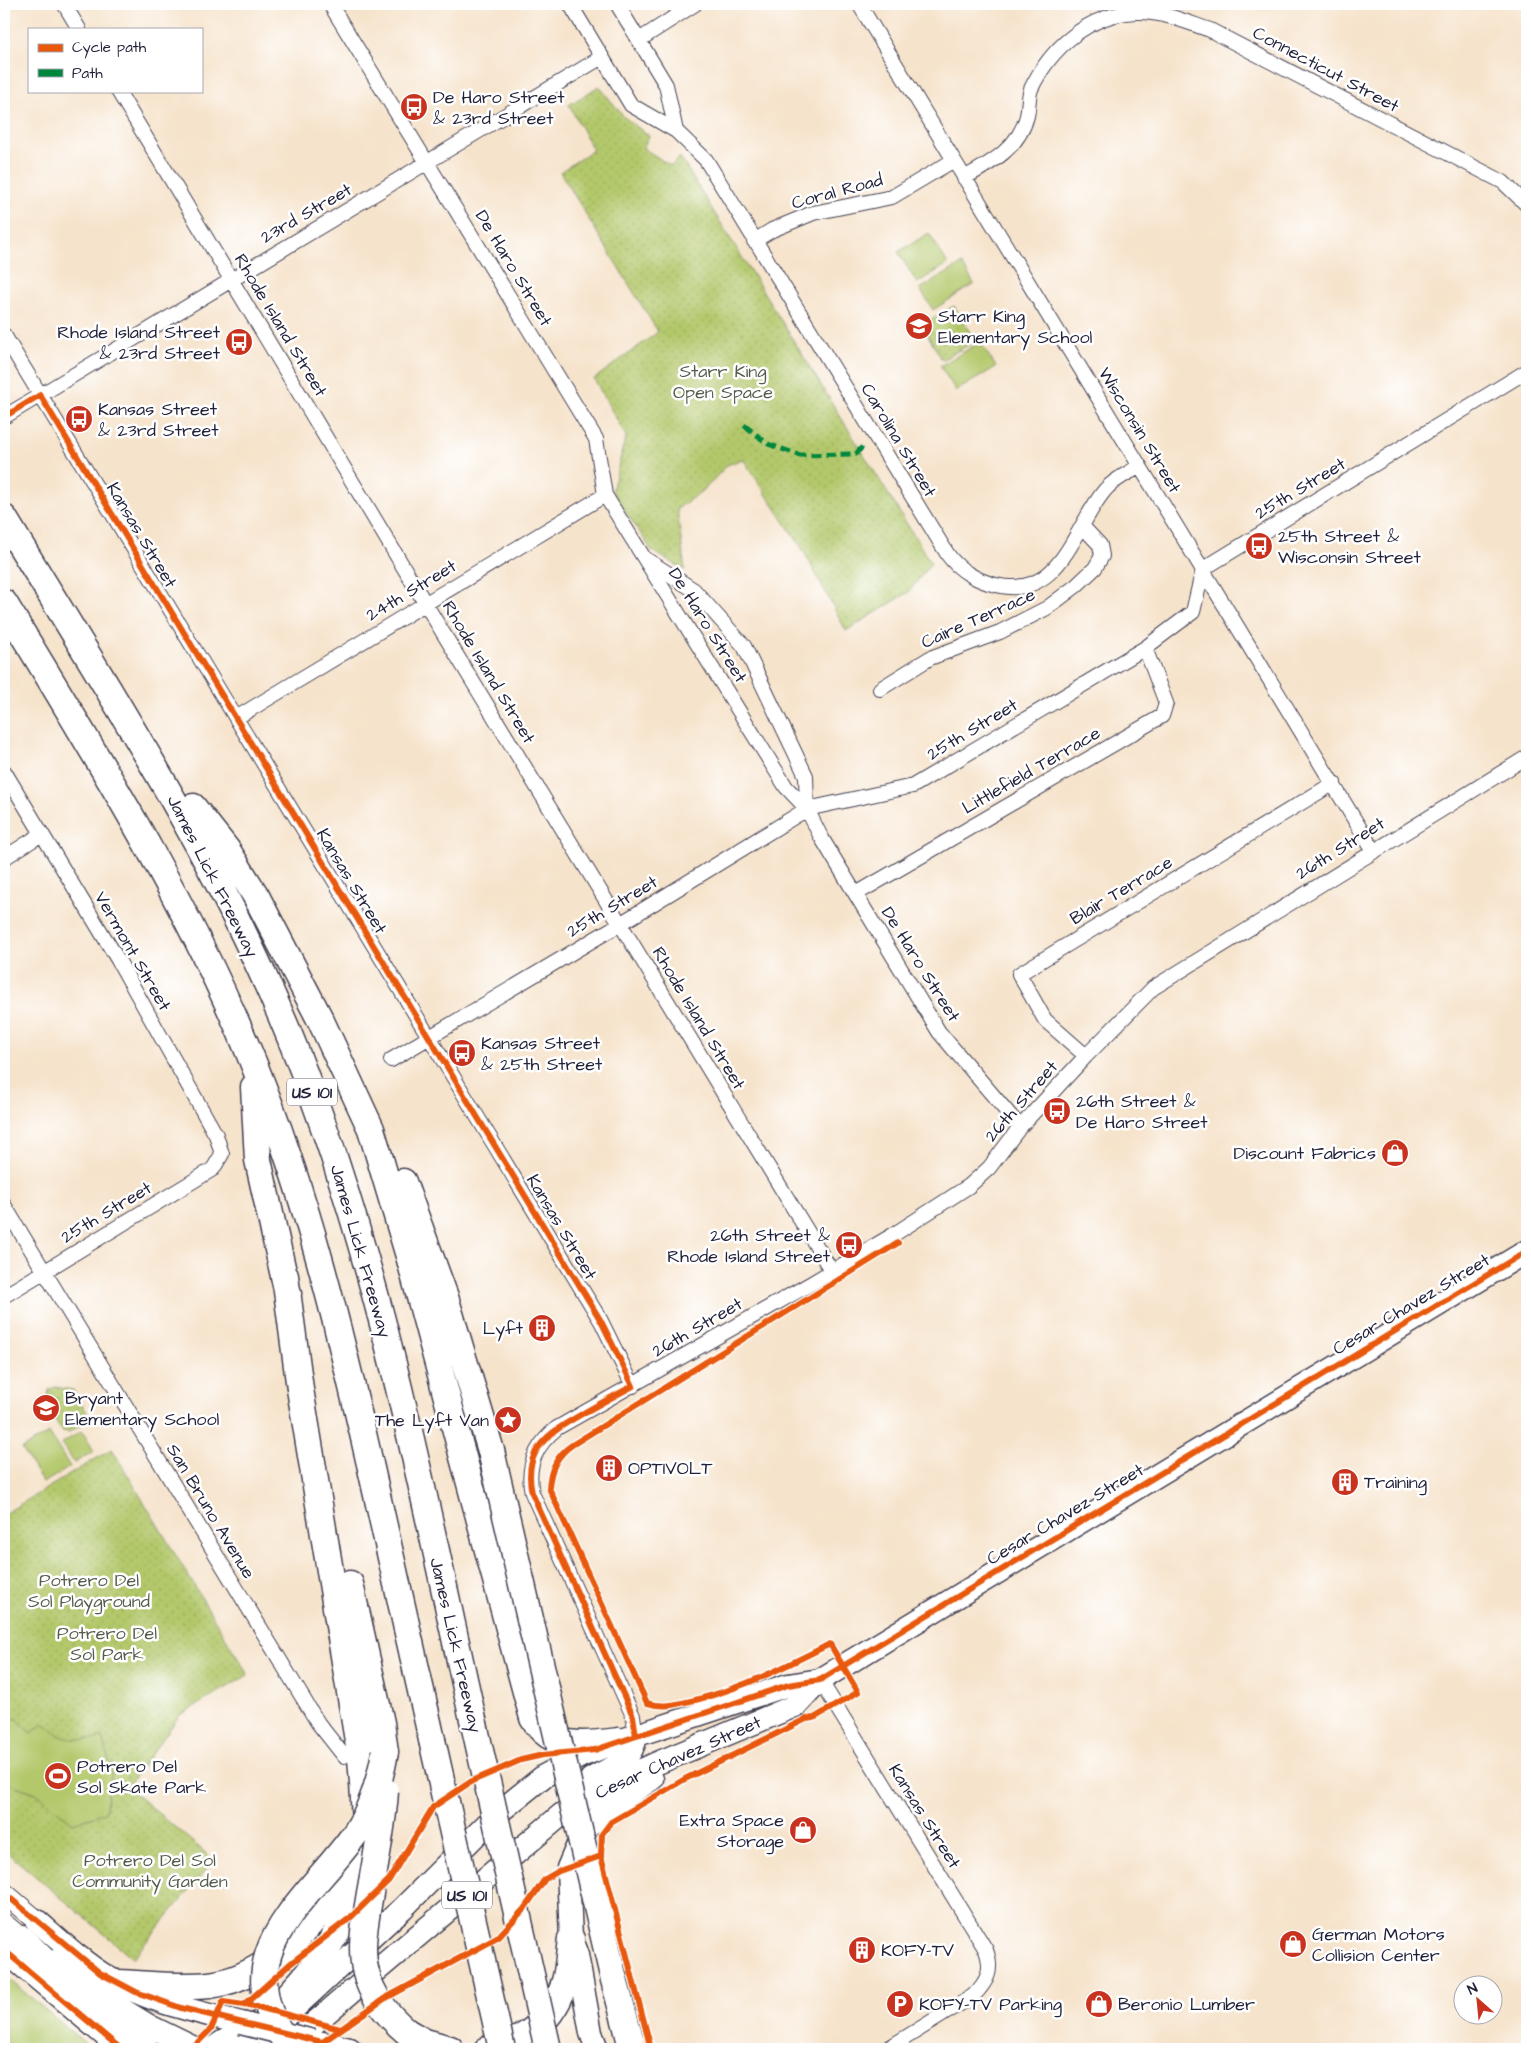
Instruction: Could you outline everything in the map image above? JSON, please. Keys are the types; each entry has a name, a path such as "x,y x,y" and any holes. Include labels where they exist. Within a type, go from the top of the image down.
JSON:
{"highway":[{"name":"James Lick Freeway","path":"4,518 194,835 246,938 294,1046 334,1154 378,1303 548,2049"},
{"name":"US 101","path":"4,603 126,804 164,872 253,1061 304,1204 330,1292 502,2049"},
{"path":"135,734 242,872 278,938 334,1049 371,1129 398,1215 533,1718 543,1732 562,1742 582,1745 628,1738"},
{"path":"334,1049 378,1129 411,1200 457,1333 491,1451 614,1980 632,2044"},
{"path":"253,1061 258,1160 285,1276 381,1723 385,1752 384,1802 366,1917 363,1952 366,1973 384,2010 407,2032 425,2042 450,2049"},
{"path":"241,2039 288,1996 310,1970 343,1918 356,1888 362,1855 364,1824 363,1777 359,1744 300,1389 285,1276"},
{"path":"302,2045 275,2024 267,1997 265,1979 270,1949 286,1916 362,1823 378,1785 385,1752"},
{"path":"118,1983 209,1985 233,1979 255,1970 301,1933 322,1910 341,1883 355,1852 364,1824"},
{"path":"16,1933 73,1990 145,2049"},
{"path":"488,2049 523,2038 546,2018 565,1982 571,1939"}],"main road":[{"name":"Cesar Chavez Street","path":"284,2049 561,1815 599,1790 655,1764 797,1705 820,1680 1527,1251"},
{"name":"Cesar Chavez Street","path":"212,2049 275,2027 354,1955 517,1796 567,1763 628,1738 788,1685 820,1680"},
{"path":"597,2049 591,2033 577,1955 571,1939 568,1868 580,1840 589,1825 605,1810 637,1788 730,1734"},
{"path":"546,1829 553,1806 570,1791 626,1760 634,1747 628,1738"},
{"path":"4,1893 16,1933 121,2049"},
{"path":"16,1933 92,1967 118,1983 241,2039 350,2049"},
{"path":"16,1933 118,2007 149,2026 196,2049"}],"street":[{"path":"64,4 79,28"},
{"name":"De Haro Street","path":"330,4 596,439 605,495 644,559 786,787 807,810 940,1032 1020,1127"},
{"name":"Carolina Street","path":"570,4 632,105 676,131 706,160 948,555 956,564 970,574 989,583 1012,587 1024,585 1048,574 1058,565 1074,543 1107,488 1140,466"},
{"path":"617,4 666,85 676,131"},
{"path":"639,40 695,4"},
{"name":"Wisconsin Street","path":"860,4 964,178 1334,782 1373,850"},
{"name":"Connecticut Street","path":"964,178 993,163 1013,144 1027,117 1030,92 1044,66 1059,47 1085,27 1109,17 1136,12 1164,16 1210,30 1503,182 1527,205"},
{"name":"23rd Street","path":"4,418 232,278 428,163 602,57"},
{"name":"Rhode Island Street","path":"119,92 232,278 425,604 831,1270"},
{"name":"Coral Road","path":"754,241 772,230 813,214 892,197 954,160"},
{"name":"Kansas Street","path":"4,335 430,1036 600,1321 633,1386"},
{"name":"25th Street","path":"390,1060 620,924 807,810 913,786 1144,648 1193,612 1203,569 1527,371"},
{"name":"24th Street","path":"236,718 605,495"},
{"name":"Caire Terrace","path":"880,689 930,658 1000,632 1047,608 1076,586 1095,568 1102,556 1100,545 1082,527"},
{"name":"De Haro Street","path":"644,559 694,590 744,646 806,776 807,810"},
{"name":"Littlefield Terrace","path":"856,894 1162,716 1166,703 1144,648"},
{"name":"26th Street","path":"628,1738 633,1716 532,1493 529,1480 534,1455 540,1444 558,1428 893,1235 969,1186 989,1168 1020,1127 1086,1056 1154,988 1373,850 1527,757"},
{"name":"Vermont Street","path":"4,771 118,960 216,1135 222,1154"},
{"name":"Blair Terrace","path":"1086,1056 1045,1020 1018,974 1334,782"},
{"path":"4,858 42,834"},
{"name":"25th Street","path":"4,1296 213,1169 222,1154"},
{"name":"San Bruno Avenue","path":"4,1205 318,1723 344,1756"},
{"name":"Kansas Street","path":"820,1680 986,1950 990,1962 989,1974 984,1985 973,1996 887,2049"}],"green space":[{"name":"Starr King Open Space","path":"599,86 624,117 649,136 643,148 671,166 680,157 931,563 909,592 846,631 803,550 743,459 727,465 706,488 677,509 685,570 652,551 612,491 626,436 594,379 658,332 560,172 593,150 569,105"},
{"path":"929,233 948,264 917,283 898,252"},
{"path":"962,264 974,284 933,310 920,289"},
{"path":"954,306 975,341 942,360 922,325"},
{"path":"980,342 996,367 956,391 940,366"},
{"path":"55,1387 73,1390 91,1419 69,1432 62,1431 46,1405 49,1390"},
{"path":"82,1431 94,1451 74,1463 62,1443"},
{"path":"49,1433 70,1467 43,1483 22,1449"},
{"name":"Potrero Del Sol Park","path":"112,1449 248,1675 180,1715 127,1787 214,1860 133,1958 4,1850 4,1514"},
{"name":"Potrero Del Sol Skate Park","path":"4,1718 17,1719 31,1733 43,1724 62,1737 79,1739 102,1738 112,1770 105,1812 73,1823 36,1793 4,1782"},
{"path":"4,1975 92,2049 4,2049"}],"marked path":[{"path":"744,425 768,444 799,455 856,454 863,446"}],"cycle path":[{"path":"4,417 40,395 601,1321 633,1386 570,1421 549,1436 535,1454 531,1465 530,1478 532,1493 633,1716 636,1736"},
{"path":"651,2049 601,1856 602,1834 611,1822 685,1779 806,1719 814,1718 858,1692 830,1644 766,1675 717,1694 673,1705 647,1703 549,1488 551,1475 558,1458 572,1445 898,1243"},
{"path":"244,2005 290,1964 350,1918 389,1880 433,1807 472,1781 521,1760 543,1755 595,1750 788,1685 820,1680 1527,1251"},
{"path":"317,2046 384,1999 497,1938 524,1909 545,1879 559,1871 601,1856"},
{"path":"4,1893 100,1973 136,1992 181,2008 322,2042"},
{"path":"4,1950 121,2049"},
{"path":"191,2049 211,2029 223,2002 258,2007 340,2029"}],"place":[{"name":"De Haro Street & 23rd Street","path":"414,107"},
{"name":"Starr King Elementary School","path":"919,326"},
{"name":"Rhode Island Street & 23rd Street","path":"239,342"},
{"name":"Kansas Street & 23rd Street","path":"79,419"},
{"name":"25th Street & Wisconsin Street","path":"1259,546"},
{"name":"Kansas Street & 25th Street","path":"462,1053"},
{"name":"26th Street & De Haro Street","path":"1057,1111"},
{"name":"Discount Fabrics","path":"1395,1153"},
{"name":"26th Street & Rhode Island Street","path":"849,1245"},
{"name":"Lyft","path":"542,1328"},
{"name":"Bryant Elementary School","path":"46,1408"},
{"name":"The Lyft Van","path":"508,1420"},
{"name":"OPTIVOLT","path":"609,1468"},
{"name":"Training","path":"1345,1482"},
{"name":"Potrero Del Sol Skate Park","path":"58,1776"},
{"name":"Extra Space Storage","path":"803,1830"},
{"name":"German Motors Collision Center","path":"1293,1944"},
{"name":"KOFY-TV","path":"862,1950"},
{"name":"KOFY-TV Parking","path":"900,2004"},
{"name":"Beronio Lumber","path":"1099,2004"}],"park label":[{"name":"Potrero Del Sol Playground","path":"89,1590"},
{"name":"Potrero Del Sol Community Garden","path":"150,1870"}]}
